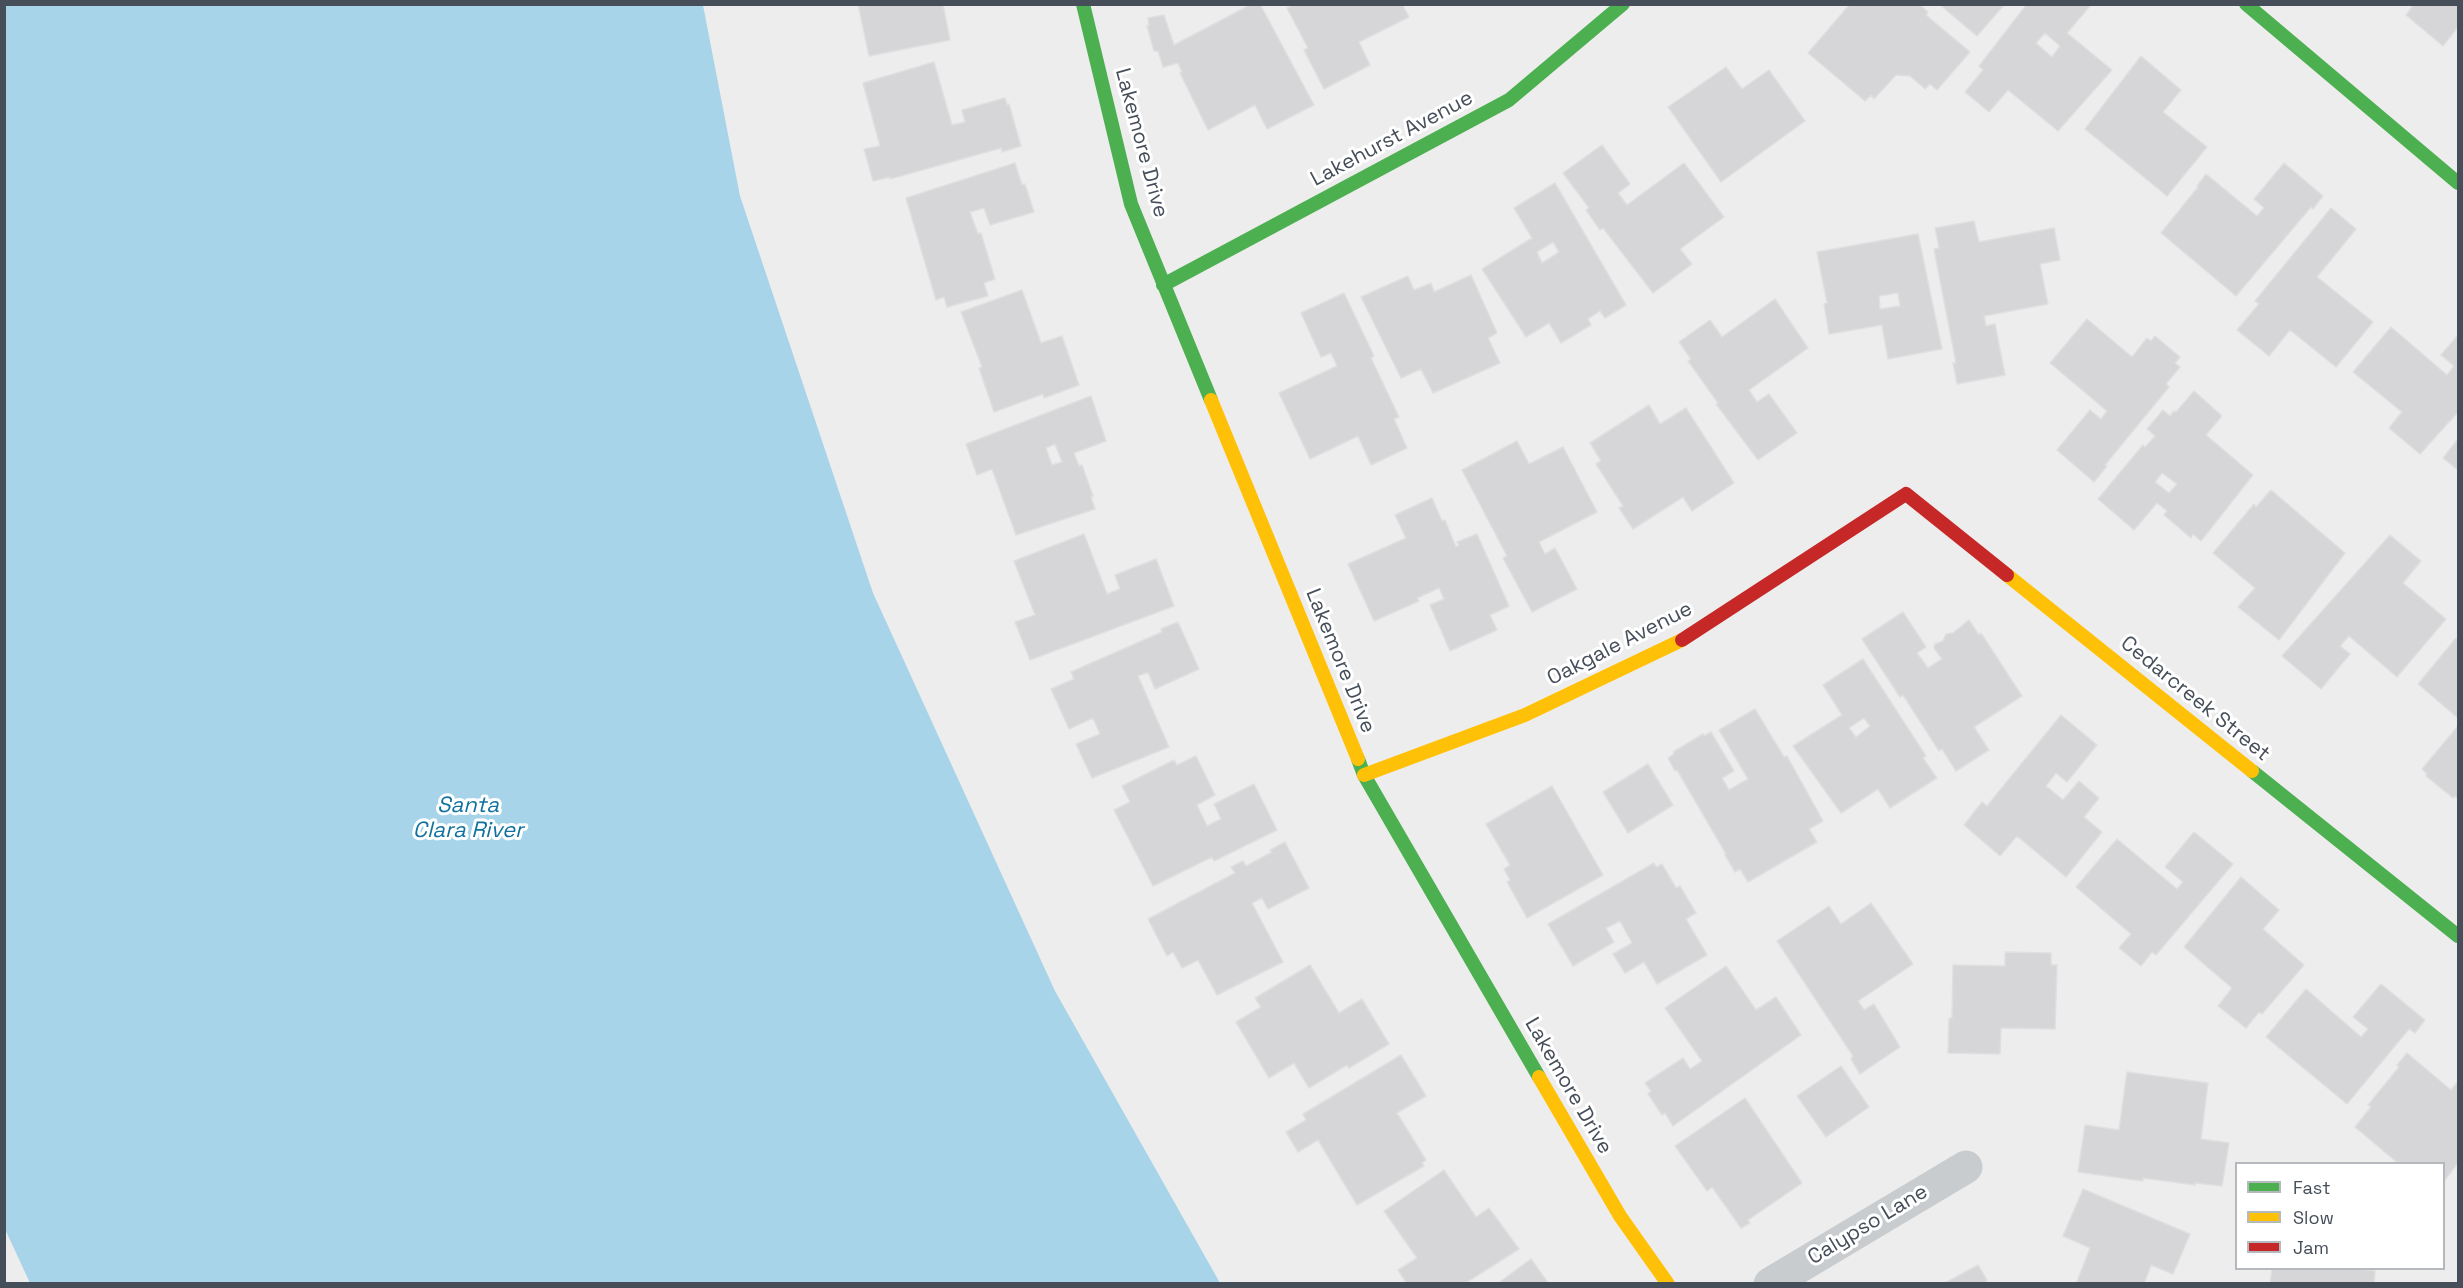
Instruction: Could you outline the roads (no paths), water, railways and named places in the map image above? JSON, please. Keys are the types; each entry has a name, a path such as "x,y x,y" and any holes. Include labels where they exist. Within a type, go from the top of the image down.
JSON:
{"street":[{"name":"Lakemore Drive","path":"1083,4 1131,204 1364,775 1620,1216 1668,1284"},
{"name":"Lakehurst Avenue","path":"1163,285 1509,100 1623,4"},
{"path":"2246,4 2458,183"},
{"name":"Oakgale Avenue","path":"1364,775 1525,715 1685,639 1906,494"},
{"name":"Cedarcreek Street","path":"1906,494 2458,936"},
{"name":"Calypso Lane","path":"1770,1284 1966,1167"}],"water":[{"name":"Santa Clara River","path":"4,5 703,5 740,196 873,593 1055,991 1220,1283 30,1283 4,1227"}]}
